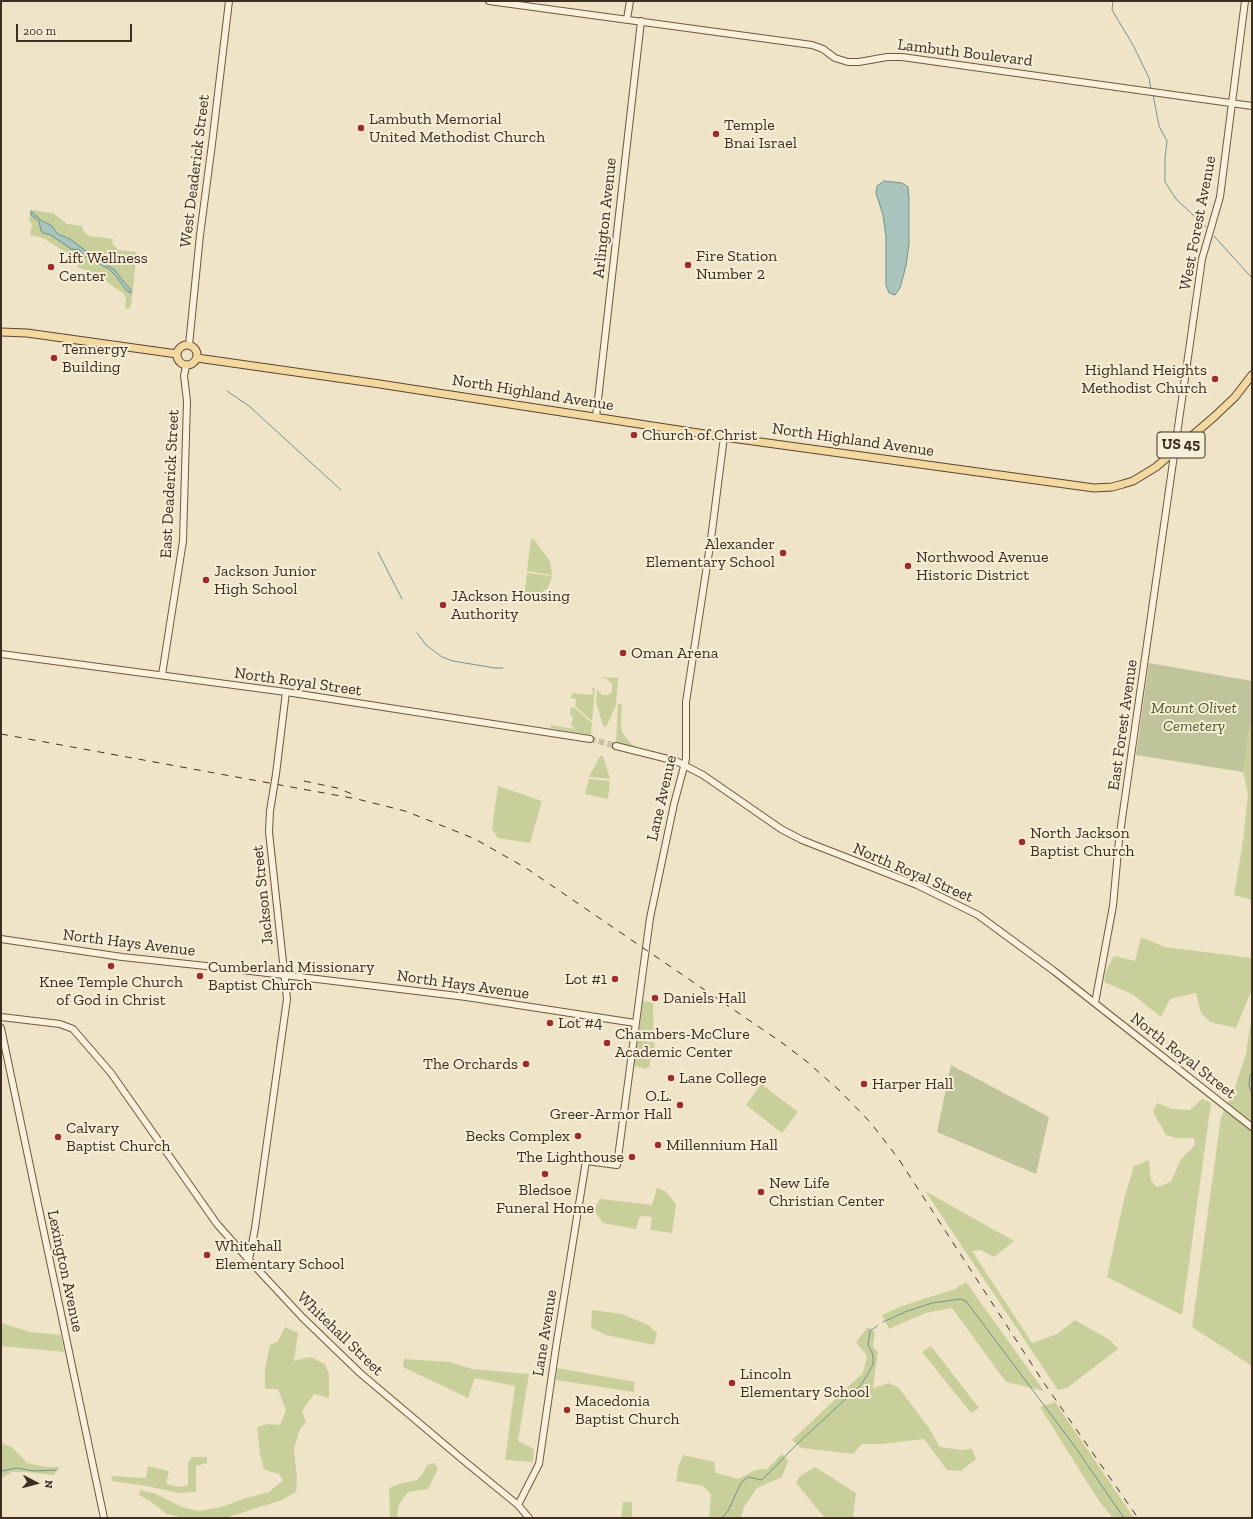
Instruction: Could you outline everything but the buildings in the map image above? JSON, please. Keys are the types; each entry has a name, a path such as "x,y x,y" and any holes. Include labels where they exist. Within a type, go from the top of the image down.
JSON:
{"main road":[{"path":"1,332 27,333 177,354"},
{"path":"189,345 196,351 197,358 193,364 186,366 178,360 177,354 182,346 189,345"},
{"name":"North Highland Avenue","path":"197,358 365,381 724,437 1094,488 1112,487 1133,481 1156,467 1235,397 1252,375"}],"street":[{"name":"West Deaderick Street","path":"189,345 200,234 229,1"},
{"name":"Lambuth Boulevard","path":"489,1 812,45 823,49 835,58 848,62 859,62 886,57 902,57 1252,106"},
{"path":"627,19 630,1"},
{"name":"West Forest Avenue","path":"1174,450 1202,259 1220,197 1245,1"},
{"name":"Arlington Avenue","path":"596,417 641,21"},
{"name":"East Deaderick Street","path":"162,675 183,541 187,401 184,376 186,366"},
{"name":"Lane Avenue","path":"518,1505 539,1464 586,1161 616,1165 650,918 674,804 685,766 687,748 686,702 711,539 724,437"},
{"name":"East Forest Avenue","path":"1095,1003 1113,906 1120,840 1174,450"},
{"name":"North Royal Street","path":"1,654 286,692 590,739"},
{"name":"Jackson Street","path":"249,1260 255,1228 287,1000 269,832 270,810 286,692"},
{"name":"North Royal Street","path":"616,746 676,761 703,775 781,829 802,840 917,885 978,915 1043,962 1252,1127"},
{"name":"North Hays Avenue","path":"1,939 122,957 466,997 635,1023"},
{"name":"Whitehall Street","path":"1,1017 60,1024 73,1029 110,1073 216,1224 302,1317 360,1373 518,1505 530,1518"},
{"name":"Lexington Avenue","path":"1,1028 104,1518"}],"green space":[{"path":"31,210 53,213 67,224 82,226 84,232 89,236 113,239 112,243 118,250 137,252 131,306 128,309 125,308 126,299 123,293 95,274 77,267 78,260 43,238 30,235 32,224 29,220"},
{"path":"531,538 533,540 533,538 550,561 552,575 527,571"},
{"path":"527,573 552,576 548,588 537,596 524,595"},
{"name":"Mount Olivet Cemetery","path":"1149,663 1252,681 1252,710 1243,772 1136,755"},
{"path":"599,677 618,678 616,705 606,727 603,726 596,702 597,689 602,695 608,695 612,692 612,684 607,679"},
{"path":"592,687 595,688 592,721 575,706 576,699 571,698 572,693 593,695"},
{"path":"618,704 622,704 622,732 630,743 636,747 616,742"},
{"path":"571,707 575,708 592,723 591,735 551,728 551,725 574,729 574,727 571,726 573,716 570,715"},
{"path":"1252,710 1252,900 1234,895 1243,841 1248,794 1243,772"},
{"path":"600,756 603,756 610,779 589,777"},
{"path":"589,779 610,781 608,799 585,794"},
{"path":"498,786 542,801 530,843 498,838 492,829"},
{"path":"1141,937 1165,947 1252,958 1252,989 1236,1028 1210,1022 1201,1013 1196,993 1170,999 1161,1017 1132,994 1104,982 1106,971 1114,956 1135,961"},
{"path":"643,1001 653,1003 654,1042 650,1041 650,1037 649,1041 638,1039"},
{"path":"1252,1020 1252,1366 1192,1327 1221,1117 1233,1093 1246,1054"},
{"path":"638,1040 655,1043 649,1067 646,1069 634,1066"},
{"path":"951,1065 1049,1117 1036,1174 937,1132"},
{"path":"761,1084 798,1112 782,1133 746,1105"},
{"path":"1202,1099 1211,1103 1182,1315 1107,1277 1124,1199 1134,1166 1149,1160 1151,1181 1157,1187 1171,1182 1181,1159 1195,1145 1194,1138 1177,1138 1166,1135 1153,1112 1157,1103 1172,1109 1190,1110"},
{"path":"657,1188 665,1191 676,1204 672,1233 650,1230 652,1217 640,1216 636,1229 603,1223 594,1210 600,1199 652,1205"},
{"path":"925,1191 1014,1241 994,1257 981,1250 972,1251 1032,1343 1057,1334 1075,1320 1110,1340 1118,1349 1067,1388 1058,1390"},
{"path":"966,1282 1044,1391 1006,1382 952,1308 926,1313 889,1329 882,1315 902,1306 955,1289"},
{"path":"592,1310 622,1314 648,1325 657,1333 654,1345 606,1335 591,1328"},
{"path":"1,1323 30,1332 61,1335 64,1352 1,1346"},
{"path":"285,1327 298,1333 294,1361 310,1357 325,1364 329,1374 329,1398 314,1394 302,1411 306,1422 300,1429 294,1449 297,1479 296,1492 282,1500 225,1518 184,1518 167,1514 150,1501 139,1495 140,1490 154,1493 182,1507 199,1511 221,1507 269,1492 283,1480 279,1474 264,1469 260,1455 257,1427 268,1424 280,1425 286,1410 278,1389 265,1389 265,1369 270,1345 278,1341"},
{"path":"868,1327 875,1332 873,1347 878,1352 873,1388 889,1383 899,1388 929,1428 940,1447 961,1450 972,1449 976,1459 961,1471 947,1470 924,1439 882,1444 862,1444 853,1454 801,1448 792,1440 863,1373 867,1356 856,1342"},
{"path":"931,1346 979,1408 971,1413 922,1352"},
{"path":"404,1359 450,1362 472,1369 529,1374 518,1441 534,1449 533,1462 505,1460 515,1386 475,1378 468,1398 403,1367"},
{"path":"557,1368 635,1382 634,1392 556,1380"},
{"path":"1055,1402 1134,1518 1113,1518 1099,1501 1040,1407"},
{"path":"1,1443 13,1448 27,1463 47,1467 60,1467 54,1475 12,1472 1,1478"},
{"path":"782,1454 788,1461 782,1477 757,1488 744,1507 741,1518 709,1518 711,1494 703,1486 676,1481 678,1468 683,1455 714,1462 716,1473 739,1479 755,1470 767,1469"},
{"path":"192,1457 207,1457 207,1463 196,1466 196,1492 178,1493 147,1486 112,1481 111,1476 146,1478 148,1466 169,1471 166,1484 179,1487 188,1485 188,1463"},
{"path":"435,1463 438,1469 428,1489 408,1492 399,1504 397,1518 390,1518 389,1488 417,1480 427,1465"},
{"path":"815,1467 856,1493 853,1518 825,1518 796,1483 800,1476"},
{"path":"623,1502 632,1502 632,1518 621,1518"}],"water":[{"path":"884,181 902,183 908,187 909,244 906,266 900,288 895,295 889,293 886,285 886,237 883,215 876,193 877,186"},
{"path":"31,211 42,221 51,225 58,234 70,239 98,260 115,270 131,290 131,293 126,290 109,269 84,256 80,250 71,249 51,235 43,233 41,231 39,221 31,215"}],"waterway":[{"path":"1113,1 1112,10 1133,45 1149,78 1151,89"},
{"path":"1153,94 1159,126 1167,141 1165,182 1176,199 1206,227"},
{"path":"1214,236 1252,278"},
{"path":"227,391 249,406 341,490"},
{"path":"378,552 402,599"},
{"path":"417,633 426,645 442,657 453,661 503,668"},
{"path":"1252,1074 1250,1075 1249,1085 1252,1094"},
{"path":"883,1322 905,1312 932,1303 960,1299 966,1301 1073,1444 1124,1518"},
{"path":"722,1518 728,1511 741,1483 748,1477 762,1480 798,1443 861,1385 873,1365 873,1355 868,1345 870,1331 877,1326"},
{"path":"1,1471 17,1468 34,1471 56,1470"}],"tunnel":[{"path":"590,739 616,746"}],"railway":[{"path":"1,734 357,799 405,811 438,824 475,839 526,868 781,1042 806,1061 839,1090 870,1122 898,1158 1044,1383 1138,1518"},
{"path":"304,781 337,788 352,794"}],"place":[{"name":"Lambuth Memorial United Methodist Church","path":"361,128"},
{"name":"Temple Bnai Israel","path":"716,134"},
{"name":"Fire Station Number 2","path":"688,265"},
{"name":"Lift Wellness Center","path":"51,267"},
{"name":"Tennergy Building","path":"54,358"},
{"name":"Highland Heights Methodist Church","path":"1215,379"},
{"name":"Church of Christ","path":"634,435"},
{"name":"Alexander Elementary School","path":"783,553"},
{"name":"Northwood Avenue Historic District","path":"908,566"},
{"name":"Jackson Junior High School","path":"206,580"},
{"name":"JAckson Housing Authority","path":"443,605"},
{"name":"Oman Arena","path":"623,653"},
{"name":"North Jackson Baptist Church","path":"1022,842"},
{"name":"Knee Temple Church of God in Christ","path":"111,966"},
{"name":"Cumberland Missionary Baptist Church","path":"200,976"},
{"name":"Lot #1","path":"615,979"},
{"name":"Daniels Hall","path":"655,998"},
{"name":"Lot #4","path":"550,1023"},
{"name":"Chambers-McClure Academic Center","path":"607,1043"},
{"name":"The Orchards","path":"526,1064"},
{"name":"Lane College","path":"671,1078"},
{"name":"Harper Hall","path":"864,1084"},
{"name":"O.L. Greer-Armor Hall","path":"680,1105"},
{"name":"Becks Complex","path":"578,1136"},
{"name":"Calvary Baptist Church","path":"58,1137"},
{"name":"Millennium Hall","path":"658,1145"},
{"name":"The Lighthouse","path":"632,1157"},
{"name":"Bledsoe Funeral Home","path":"545,1174"},
{"name":"New Life Christian Center","path":"761,1192"},
{"name":"Whitehall Elementary School","path":"207,1255"},
{"name":"Lincoln Elementary School","path":"732,1383"},
{"name":"Macedonia Baptist Church","path":"567,1410"}]}
